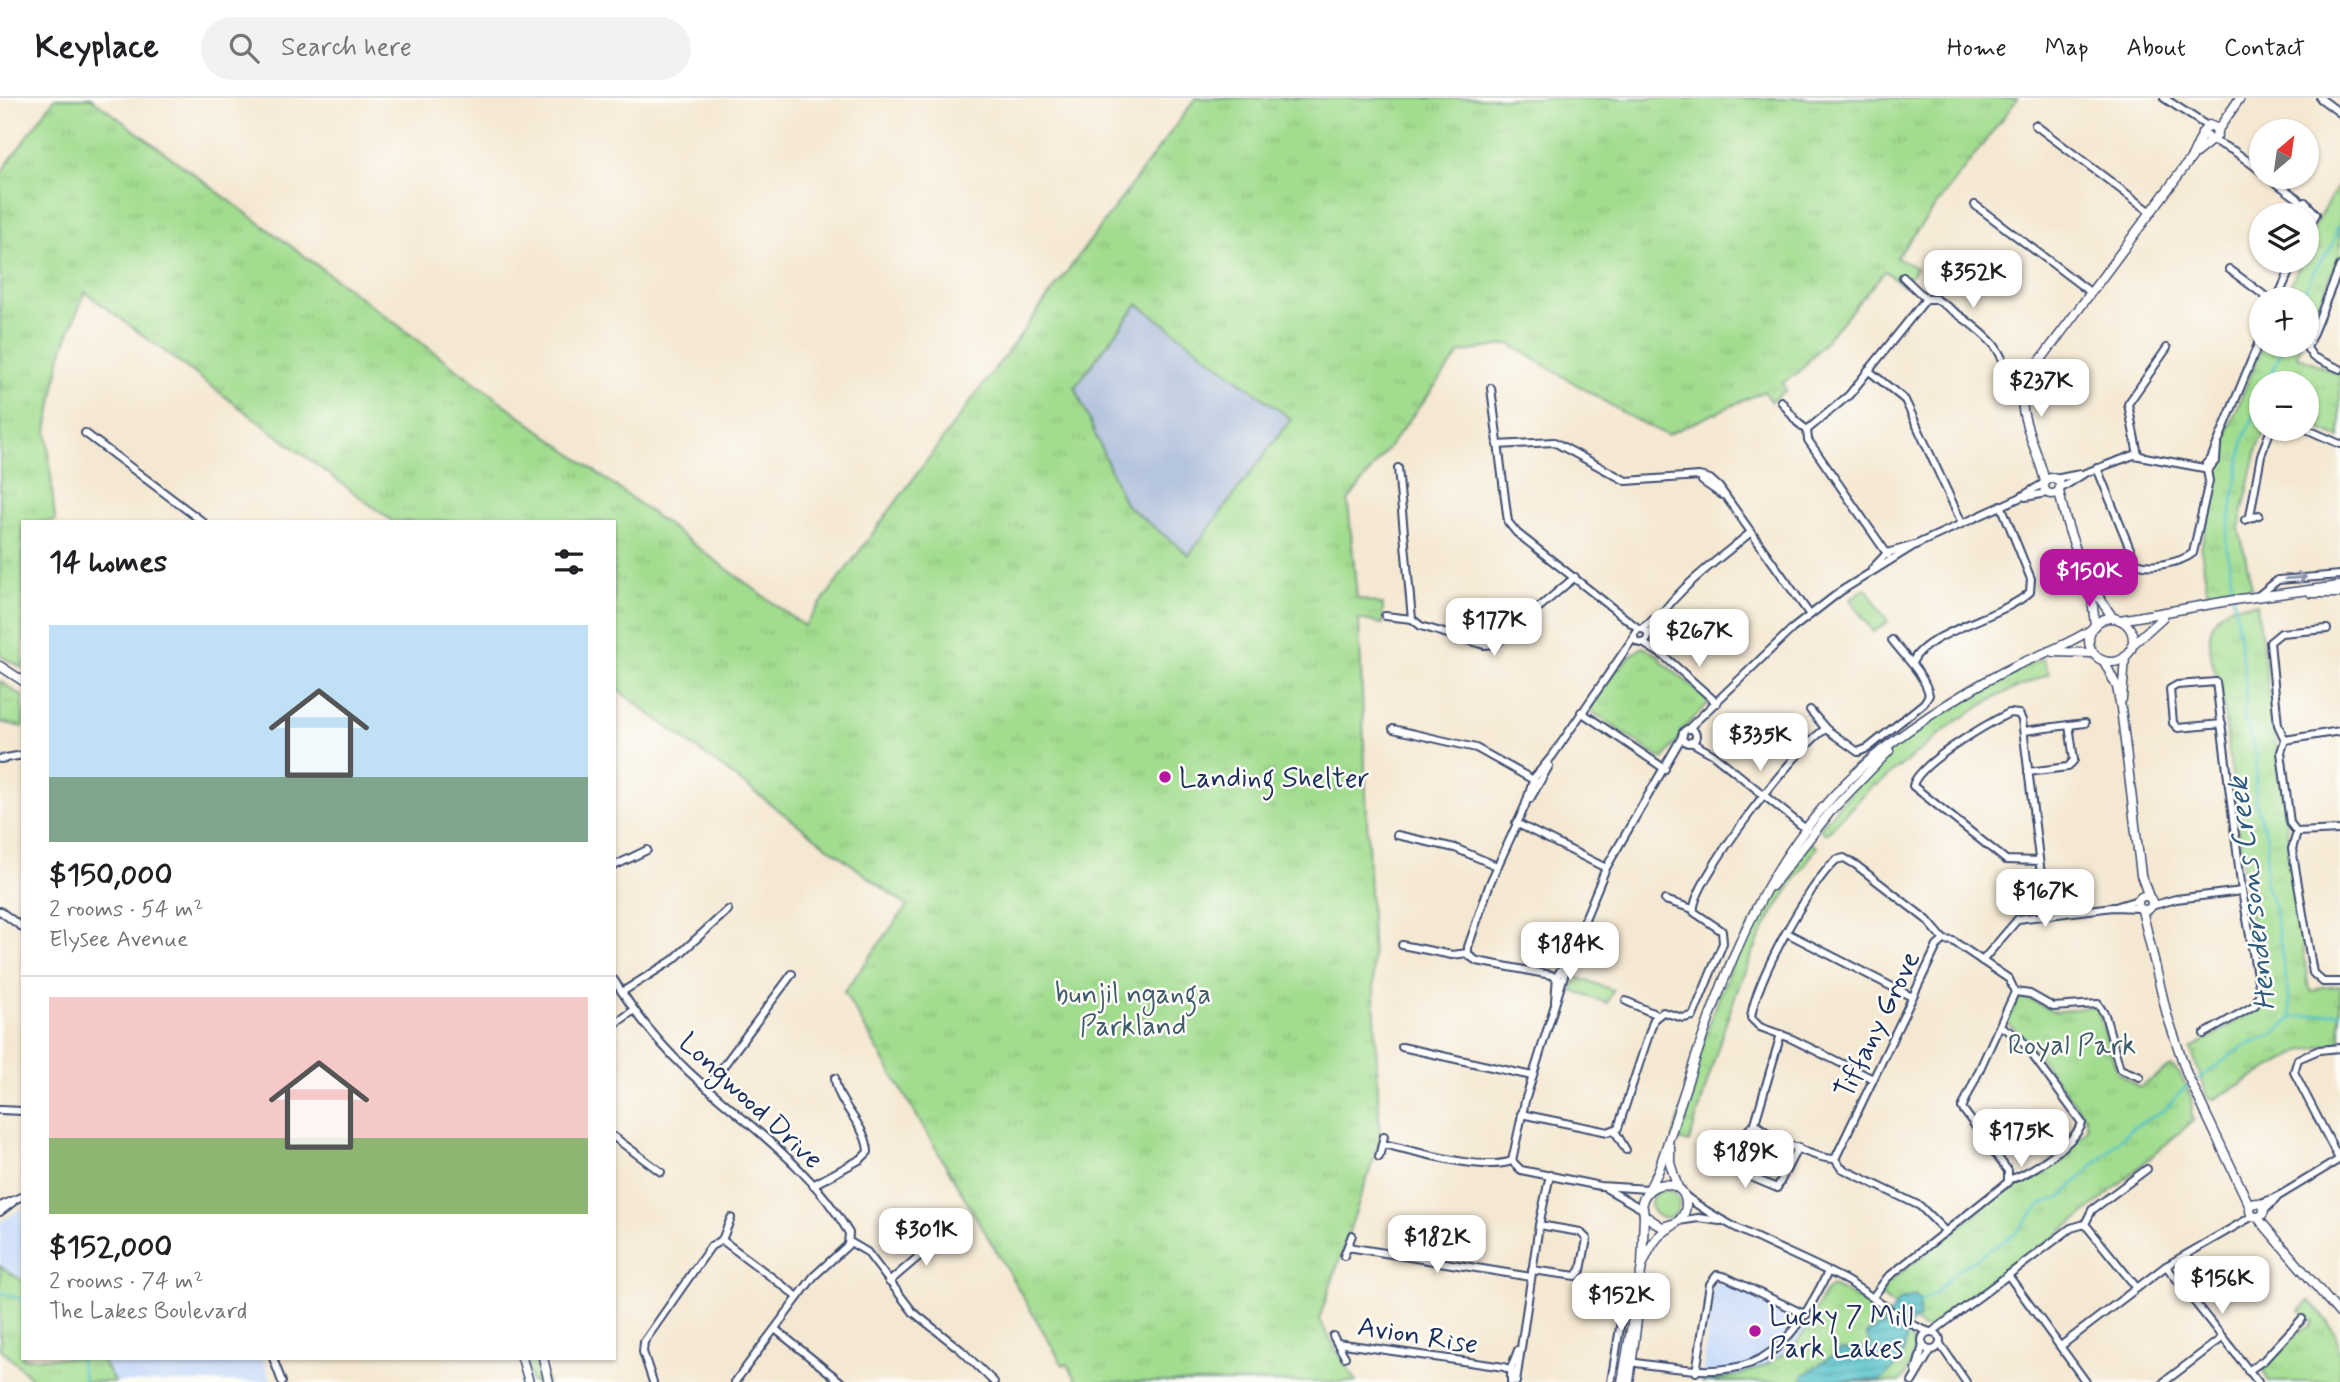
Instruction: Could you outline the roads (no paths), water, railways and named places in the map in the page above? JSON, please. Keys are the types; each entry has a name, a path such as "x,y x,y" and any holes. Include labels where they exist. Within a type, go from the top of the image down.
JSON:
{"street":[{"path":"2164,98 2249,162"},
{"path":"2064,517 2060,490 2050,480 2021,408 2024,383 2207,133 2240,98"},
{"path":"2320,98 2340,113"},
{"path":"2207,133 2217,131 2231,108"},
{"path":"2035,125 2151,212"},
{"path":"2217,131 2234,151"},
{"path":"2285,189 2302,203"},
{"path":"1975,205 2090,292"},
{"path":"2340,266 2307,348 2313,357 2340,369"},
{"path":"2229,269 2253,287"},
{"path":"1903,277 1920,290 1926,299"},
{"path":"1926,299 1936,299 1987,339 1997,349 2008,375 2024,383"},
{"path":"1807,429 1844,400 1926,299"},
{"path":"2138,455 2128,404 2167,348"},
{"path":"2097,468 2138,565 2149,566 2186,557 2193,552 2209,481 2207,466 2253,357"},
{"path":"1868,370 1905,400 1961,521"},
{"path":"1491,388 1508,522 1517,533 1575,577 1619,616 1640,629 1664,656 1717,703"},
{"path":"1781,401 1797,422 1807,429 1808,440 1887,556"},
{"path":"85,433 199,520"},
{"path":"2319,435 2340,444"},
{"path":"2259,515 2247,518 2266,441"},
{"path":"1497,445 1553,442 1626,481 1690,479 1707,482 1723,496 1810,615"},
{"path":"1673,758 1688,729 1707,714 1751,667 1810,615 1866,575 1887,556 1961,521 2019,498 2050,480 2085,473 2138,455 2207,466"},
{"path":"1398,468 1412,619"},
{"path":"2019,498 2060,490 2085,473"},
{"path":"2050,480 2049,494 2064,517 2090,583 2116,619 2132,633 2133,645"},
{"path":"1810,710 1826,729 1836,733 1854,751 1861,752 1924,704 1929,691 1913,669 1913,661 1919,652 2030,592 2031,579 2001,505"},
{"path":"1468,953 1476,921 1534,780 1640,629 1662,613 1750,533"},
{"path":"2258,596 2266,586 2278,580 2340,575"},
{"path":"1385,616 1412,619 1422,626 1485,645 1496,644 1575,577"},
{"path":"2090,583 2093,627 2089,641 2093,653"},
{"path":"1622,1382 1628,1362 1642,1266 1643,1212 1649,1188 1670,1138 1713,1004 1752,915 1811,830 1914,727 1969,691 2093,627 2116,619 2340,586"},
{"path":"2284,593 2340,593"},
{"path":"1622,658 1642,643 1662,613"},
{"path":"2121,708 2126,657 2148,627 2168,613"},
{"path":"1619,616 1634,636 1664,656"},
{"path":"2286,740 2278,725 2270,642 2281,633 2327,629"},
{"path":"1892,640 1913,661"},
{"path":"2043,654 2064,651 2093,653 2104,661 2117,687 2149,934 2167,1015 2187,1074 2257,1210 2340,1314"},
{"path":"2104,661 2115,662 2126,657"},
{"path":"0,666 21,674"},
{"path":"0,666 21,680"},
{"path":"2204,1034 2255,1005 2259,998 2242,891 2222,724 2216,682 2171,687 2173,723 2180,729 2222,724"},
{"path":"1581,712 1665,769"},
{"path":"2039,860 2008,861 1913,786 1916,776 1939,758 1986,726 2013,713 2020,716 2024,731 2046,915"},
{"path":"1512,1161 1521,1114 1554,1007 1558,980 1572,953 1606,868 1665,769 1693,739 1707,714"},
{"path":"2024,731 2085,723"},
{"path":"2028,772 2072,765 2069,725"},
{"path":"1392,729 1476,748 1534,780"},
{"path":"1688,729 1693,739"},
{"path":"1693,909 1714,865 1764,793 1826,729"},
{"path":"2286,740 2340,731"},
{"path":"1683,736 1693,739 1811,830"},
{"path":"2286,740 2281,752 2291,826 2297,832 2340,830"},
{"path":"0,759 21,755"},
{"path":"1516,823 1606,868"},
{"path":"2297,832 2292,849 2313,973 2323,982 2340,982"},
{"path":"1397,835 1455,848 1497,866"},
{"path":"616,865 647,850"},
{"path":"1873,1079 1781,1034 1757,1026 1751,1017 1761,988 1787,933 1831,866 1844,858 1927,920 1944,940 1953,941 2009,979 2015,992 1962,1108 2008,1171 2009,1179 2003,1188 1887,1278 1873,1297"},
{"path":"1982,961 2015,920 2242,891"},
{"path":"1615,1130 1622,1119 1657,1015 1663,1012 1683,1018 1693,1016 1723,943 1722,931 1701,918 1693,909 1665,900"},
{"path":"622,992 673,960 729,910"},
{"path":"0,911 21,927"},
{"path":"1787,933 1912,997"},
{"name":"Tiffany Grove","path":"1835,1159 1937,946 1944,940"},
{"path":"1402,945 1451,955 1468,953 1477,961 1558,980"},
{"path":"707,1088 792,974"},
{"name":"Longwood Drive","path":"616,983 634,1010 671,1054 707,1088 760,1130 813,1185 847,1230 849,1242"},
{"path":"2015,992 2030,994 2053,1007 2098,1004 2105,1015 2120,1069 2126,1074 2140,1077"},
{"path":"1626,1000 1657,1015"},
{"path":"616,1024 634,1010"},
{"path":"2000,1026 2023,1042 2082,1123 2076,1135 2026,1175 2009,1179"},
{"path":"1781,1034 1755,1123 1744,1137 1736,1163 1739,1172 1777,1188 1798,1147"},
{"path":"1402,1047 1532,1076"},
{"path":"2062,1345 2166,1266 2340,1159 2294,1072 2298,1059 2319,1050 2340,1048"},
{"path":"813,1185 861,1159 868,1152 866,1142 837,1091 835,1078"},
{"path":"0,1110 21,1111"},
{"path":"1521,1114 1598,1131 1615,1130"},
{"path":"1755,1123 1823,1159 1835,1159 1844,1170 1925,1209 1947,1232"},
{"path":"1615,1130 1626,1150"},
{"path":"1379,1157 1384,1136"},
{"path":"616,1138 661,1172"},
{"path":"1642,1266 1659,1236 1677,1222 1686,1208 1670,1163 1670,1138"},
{"path":"1383,1144 1471,1161 1500,1164 1512,1161"},
{"path":"1512,1161 1521,1170 1600,1186 1649,1188 1665,1183 1728,1224 1828,1272 1891,1308 1912,1324 1931,1332 1966,1382"},
{"path":"1913,1381 1922,1343 1931,1332 2070,1228 2085,1224 2092,1210 2147,1169"},
{"path":"1513,1382 1512,1371 1520,1345 1548,1175"},
{"path":"1600,1186 1643,1212 1654,1225 1669,1226 1698,1219 1728,1224"},
{"path":"0,1206 20,1197"},
{"path":"0,1212 20,1197"},
{"path":"653,1382 643,1352 644,1342 711,1246 722,1240 731,1218"},
{"path":"2085,1224 2137,1288"},
{"path":"1348,1247 1532,1273 1576,1276 1581,1270 1587,1239 1580,1232 1539,1225"},
{"path":"889,1282 942,1231 952,1242"},
{"path":"1345,1256 1352,1235"},
{"path":"722,1240 798,1297"},
{"path":"735,1382 820,1269 849,1242 867,1252 913,1312 961,1350 994,1382"},
{"path":"2166,1266 2258,1382"},
{"path":"1628,1362 1696,1372 1728,1370 1759,1359 1780,1346 1806,1315 1828,1272"},
{"path":"1696,1372 1710,1284 1717,1275 1806,1315"},
{"path":"2008,1275 2062,1345 2086,1382"},
{"path":"1611,1382 1624,1303 1639,1286"},
{"path":"1913,1381 1940,1342 1953,1317"},
{"path":"2248,1371 2264,1360 2302,1319"},
{"path":"1912,1324 1922,1343 1956,1368"},
{"path":"775,1328 841,1382"},
{"name":"Avion Rise","path":"1333,1336 1345,1357"},
{"path":"2164,1382 2222,1338"},
{"name":"Avion Rise","path":"1337,1343 1512,1371"},
{"path":"274,1360 282,1382"},
{"path":"523,1360 529,1382"},
{"path":"544,1360 549,1382"},
{"path":"1628,1362 1629,1382"}],"water":[{"path":"1915,1295 1920,1301 1919,1318 1908,1328 1905,1348 1899,1361 1881,1380 1802,1382 1804,1375 1841,1350 1869,1349 1871,1345 1866,1334 1885,1324 1898,1301"}],"waterway":[{"name":"Hendersons Creek","path":"2307,287 2314,270 2331,248 2340,222"},
{"name":"Hendersons Creek","path":"2272,371 2279,357"},
{"name":"Hendersons Creek","path":"1918,1303 1938,1291 1955,1272 2015,1234 2041,1204 2060,1198 2132,1128 2166,1109 2181,1091 2244,1046 2275,1034 2292,1018 2274,905 2265,883 2268,839 2255,801 2257,757 2244,716 2246,685 2226,541 2244,438 2249,427"},
{"path":"2292,1018 2340,1012"},
{"name":"Hendersons Creek","path":"0,1292 21,1299"},
{"name":"Hendersons Creek","path":"80,1360 85,1382"}],"place":[{"name":"Landing Shelter","path":"1165,777"},
{"name":"Lucky 7 Mill Park Lakes","path":"1755,1331"}],"park label":[{"name":"bunjil nganga Parkland","path":"1133,1009"},
{"name":"Royal Park","path":"2072,1044"}]}
